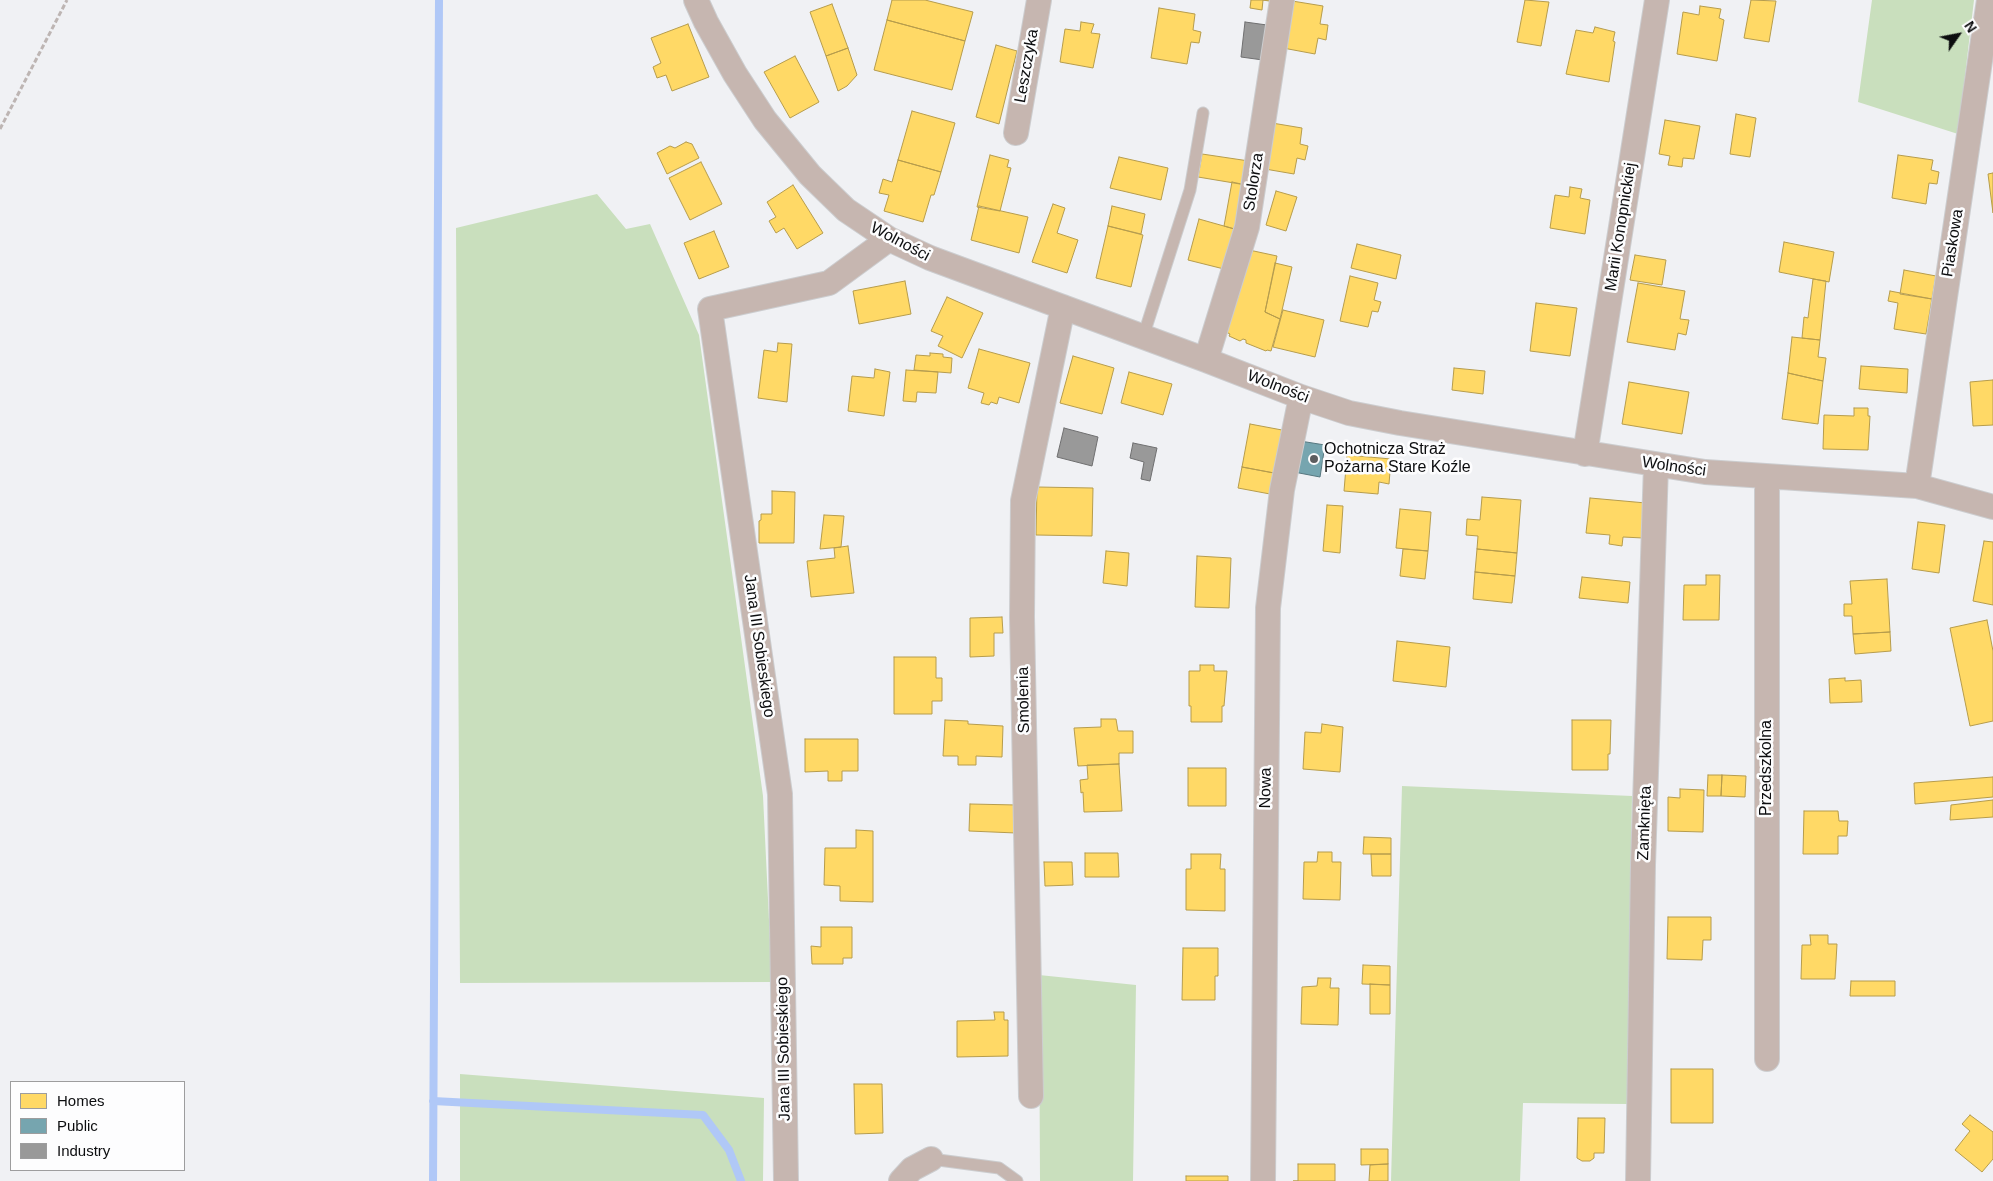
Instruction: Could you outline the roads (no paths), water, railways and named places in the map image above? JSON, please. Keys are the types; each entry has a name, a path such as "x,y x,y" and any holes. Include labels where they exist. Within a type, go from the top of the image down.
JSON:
{"street":[{"name":"Wolności","path":"696,0 735,74 765,120 810,176 846,210 889,238 930,258 1206,360 1300,397 1349,413 1585,454 1705,472 1917,486 1993,507"},
{"name":"Leszczyka","path":"1016,133 1039,0"},
{"name":"Stolorza","path":"1206,360 1247,227 1282,0"},
{"name":"Marii Konopnickiej","path":"1585,454 1657,0"},
{"name":"Piaskowa","path":"1917,486 1989,0"},
{"name":"Jana III Sobieskiego","path":"786,1181 780,794 710,309 829,283 889,238"},
{"name":"Smolenia","path":"1031,1096 1022,616 1023,501 1062,307"},
{"name":"Nowa","path":"1263,1181 1268,608 1282,490 1300,397"},
{"name":"Zamknięta","path":"1638,1181 1643,875 1656,465"},
{"name":"Przedszkolna","path":"1767,477 1767,1059"},
{"path":"901,1181 912,1169 931,1159"}],"lane":[{"path":"1143,337 1190,190 1203,113"},
{"path":"931,1159 999,1168 1017,1181"}],"waterway":[{"path":"433,1181 439,0"},
{"path":"433,1101 703,1115 729,1150 741,1181"}],"place":[{"name":"Ochotnicza Straż Pożarna Stare Koźle","path":"1314,459"}]}
